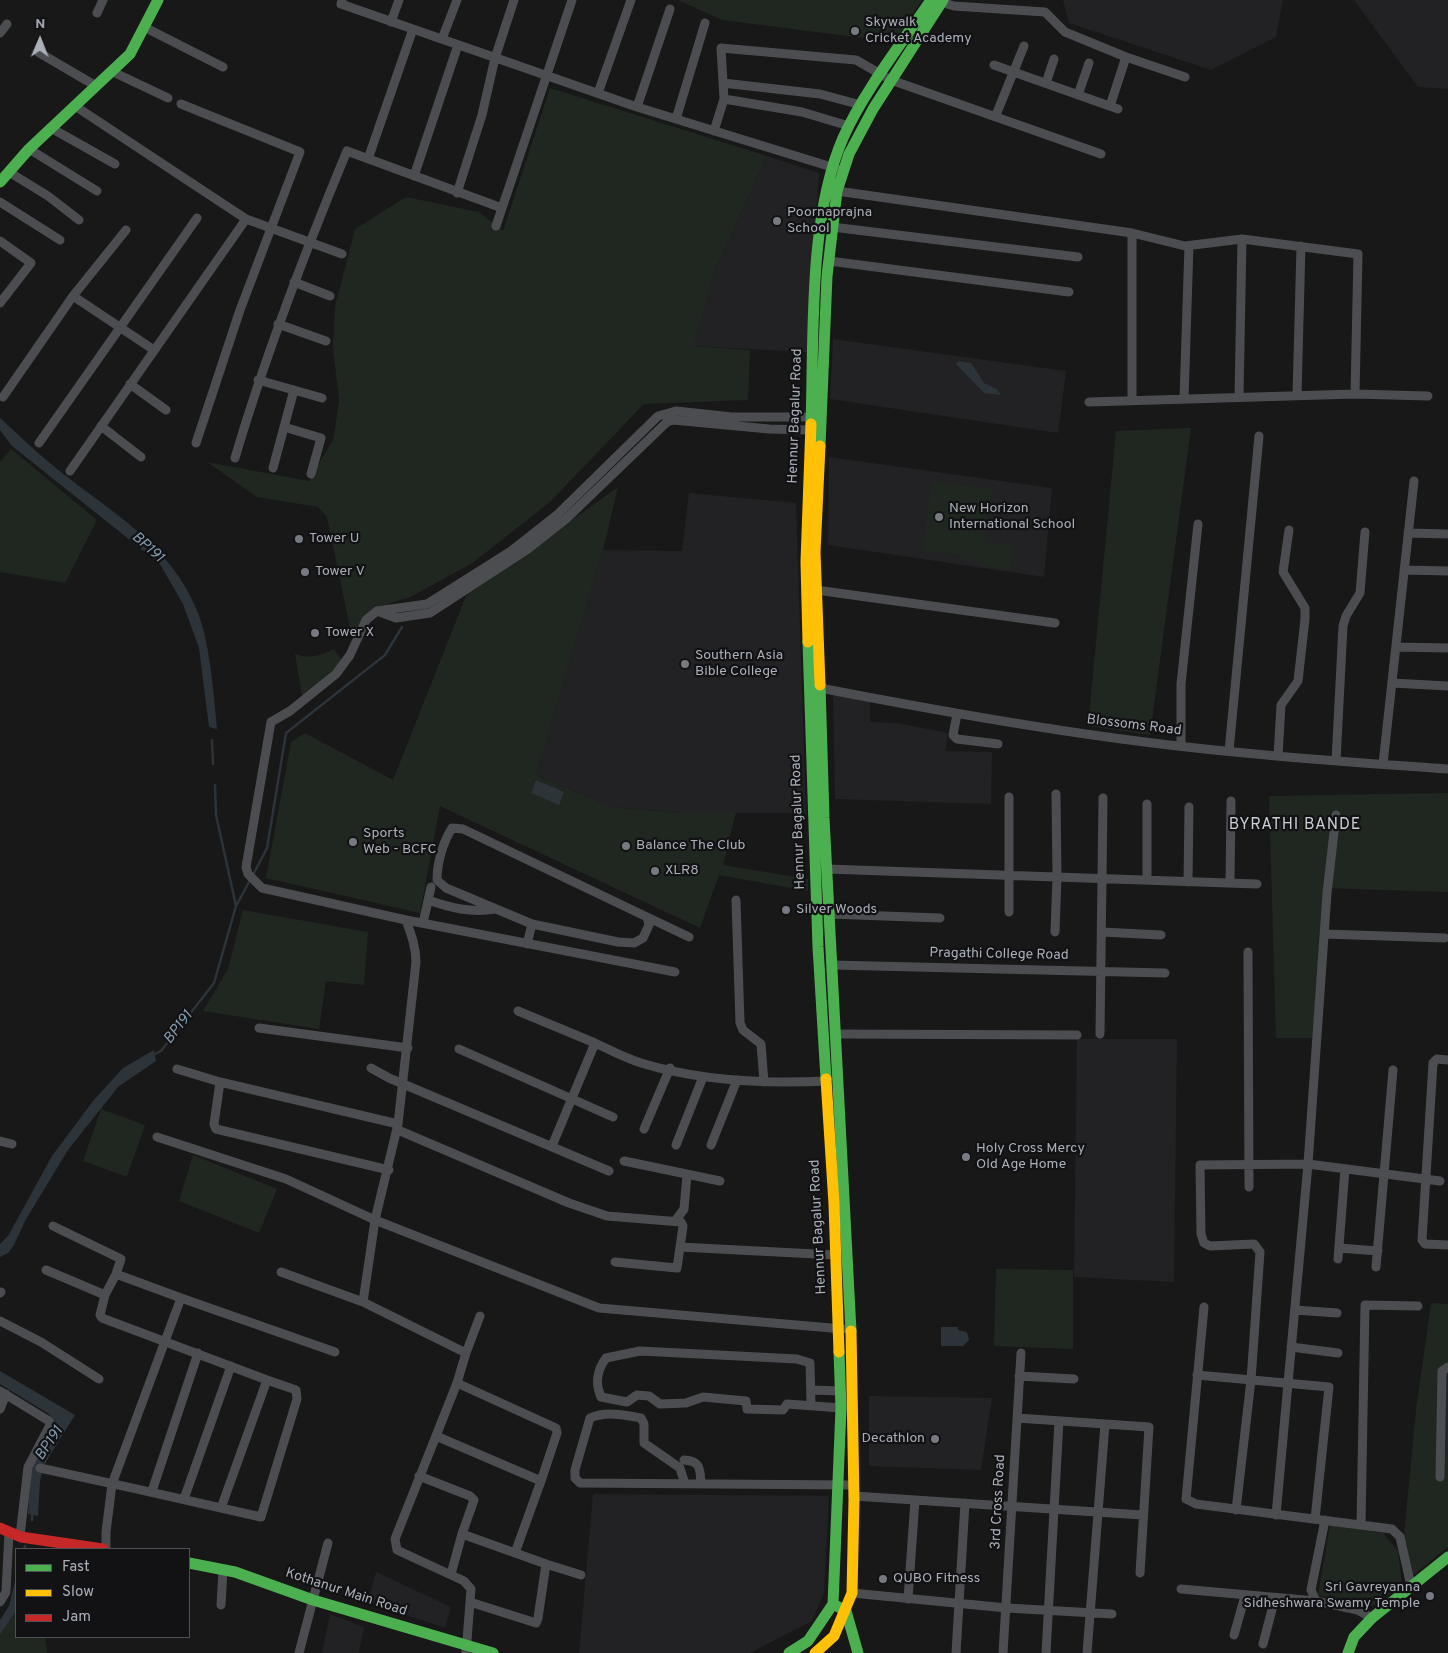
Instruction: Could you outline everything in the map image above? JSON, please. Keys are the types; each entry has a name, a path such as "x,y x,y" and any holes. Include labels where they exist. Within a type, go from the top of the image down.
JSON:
{"main road":[{"path":"0,182 29,148 130,54 158,0"},
{"name":"Hennur Bagalur Road","path":"815,1653 834,1636 852,1593 853,1490 851,1330 829,914 820,688 813,660 825,191 837,169 849,154 887,78 937,1"},
{"name":"Hennur Bagalur Road","path":"833,1604 841,1391 818,947 813,660 806,562 809,430 822,275 829,261 837,191 837,169 849,126 861,105 887,78"},
{"path":"9,1532 98,1548"},
{"path":"1348,1653 1354,1637 1372,1618 1448,1556"},
{"name":"Kothanur Main Road","path":"190,1563 223,1570 264,1582 313,1600 466,1649 493,1653"},
{"path":"789,1653 808,1641 833,1604 846,1611 858,1653"}],"street":[{"path":"97,13 104,0"},
{"path":"342,0 341,4 637,107 837,169"},
{"path":"391,22 399,0"},
{"path":"442,40 457,0"},
{"path":"457,193 482,115 495,58 514,0"},
{"path":"496,226 572,0"},
{"path":"598,93 631,0"},
{"path":"937,1 954,6 1045,12 1065,32 1126,57 1185,77"},
{"path":"637,107 670,8"},
{"path":"676,119 705,23"},
{"path":"0,33 7,24"},
{"path":"144,27 223,66"},
{"path":"368,159 413,29"},
{"path":"414,176 458,45"},
{"path":"996,115 1024,46"},
{"path":"714,131 724,99 721,48 856,60 887,78 996,115 1101,154"},
{"path":"38,52 96,86"},
{"path":"994,65 1114,108 1126,57"},
{"path":"1046,83 1054,59"},
{"path":"1078,95 1089,63"},
{"path":"112,71 168,98"},
{"path":"723,83 820,94 861,105"},
{"path":"724,99 802,112 849,126"},
{"path":"180,104 300,152 240,310 196,444"},
{"path":"75,106 246,219 342,254"},
{"path":"50,128 114,164"},
{"path":"29,148 97,191"},
{"path":"235,458 258,380 278,324 308,242 347,151 502,208"},
{"path":"9,172 48,196 79,220"},
{"path":"837,191 1132,233 1189,246 1242,239 1358,254 1355,394"},
{"path":"0,202 60,240"},
{"path":"39,443 197,218"},
{"path":"70,471 246,219"},
{"path":"832,227 1078,257"},
{"path":"3,397 73,296 126,230"},
{"path":"1132,233 1132,400"},
{"path":"1239,397 1242,239"},
{"path":"0,241 31,263 0,303"},
{"path":"1184,399 1189,246"},
{"path":"1297,396 1301,246"},
{"path":"829,261 1069,292"},
{"path":"294,282 330,296"},
{"path":"73,296 154,350"},
{"path":"278,324 326,341"},
{"path":"258,380 322,398"},
{"path":"130,384 166,410"},
{"path":"273,468 294,390"},
{"path":"1089,402 1355,394 1428,396"},
{"path":"675,972 406,920 262,888 251,878 246,867 271,722 290,711 336,674 350,655 366,620 377,611 427,604 511,550 558,514 632,439 653,420 666,412 676,411 732,417 810,417"},
{"path":"377,611 396,618 430,613 528,549 566,519 659,427 673,420 769,429 809,430"},
{"path":"101,426 141,457"},
{"path":"284,427 321,438 311,474"},
{"path":"1229,752 1259,436"},
{"path":"632,439 639,447"},
{"path":"1383,764 1414,481"},
{"path":"1181,746 1181,684 1198,524"},
{"path":"1278,756 1281,705 1298,681 1305,618 1305,608 1283,572 1289,530"},
{"path":"1336,761 1343,626 1346,616 1360,594 1365,532"},
{"path":"1408,533 1448,534"},
{"path":"1404,570 1448,571"},
{"path":"816,590 1055,623"},
{"path":"1396,647 1448,648"},
{"path":"1392,683 1448,686"},
{"name":"Blossoms Road","path":"820,688 957,714 1181,746 1229,752 1448,769"},
{"path":"957,714 953,735 957,739 998,744"},
{"path":"1055,932 1058,877 1056,794"},
{"path":"1010,797 1010,912"},
{"path":"1100,1034 1103,971 1103,798"},
{"path":"1230,883 1231,801"},
{"path":"1147,804 1147,880"},
{"path":"1188,882 1189,807"},
{"path":"1276,1515 1308,1164 1324,934 1336,815"},
{"path":"647,917 649,925 643,938 634,943 618,942 532,924 446,888 437,880 447,836 452,828 463,828 689,937"},
{"path":"827,869 1257,884"},
{"path":"423,923 431,887"},
{"path":"428,900 450,908 478,912 495,909"},
{"path":"736,900 740,1022 743,1030 761,1044 764,1082"},
{"path":"829,914 940,918"},
{"path":"363,1302 375,1220 389,1170 398,1127 402,1082 408,1048 416,950 406,920"},
{"path":"527,944 532,924"},
{"path":"1102,932 1162,935"},
{"path":"1324,934 1445,938"},
{"path":"1248,952 1249,1186"},
{"name":"Pragathi College Road","path":"832,965 1165,973"},
{"path":"518,1011 639,1062 703,1076 737,1080 764,1082 826,1081"},
{"path":"259,1028 408,1048"},
{"path":"835,1034 1077,1036"},
{"path":"552,1146 595,1043"},
{"path":"459,1049 572,1101 613,1117"},
{"path":"1448,1060 1436,1059 1433,1063 1422,1240 1425,1244 1448,1245"},
{"path":"371,1068 389,1078 609,1171"},
{"path":"644,1129 670,1068"},
{"path":"177,1069 220,1082 398,1127 569,1202 606,1216 676,1220 683,1226 677,1268 615,1262"},
{"path":"1376,1267 1393,1070"},
{"path":"676,1145 703,1076"},
{"path":"711,1145 737,1080"},
{"path":"220,1082 214,1124 216,1129 389,1170"},
{"path":"157,1137 286,1179 375,1220 599,1308 851,1330"},
{"path":"0,1141 12,1144"},
{"path":"624,1161 720,1181"},
{"path":"1236,1510 1250,1380 1260,1252 1254,1244 1210,1246 1204,1242 1201,1234 1200,1165 1308,1164 1440,1181"},
{"path":"1338,1260 1345,1169"},
{"path":"676,1220 684,1209 687,1175"},
{"path":"40,1468 152,1491 260,1518 298,1394 296,1390 198,1353 164,1343 102,1318 100,1315 105,1295 121,1261 118,1256 53,1226"},
{"path":"680,1247 835,1255"},
{"path":"1339,1248 1378,1251"},
{"path":"46,1270 105,1295"},
{"path":"281,1272 363,1302 466,1353"},
{"path":"116,1274 335,1352"},
{"path":"104,1548 112,1484 181,1298"},
{"path":"1361,1525 1365,1305 1418,1306"},
{"path":"1204,1307 1186,1499 1196,1504 1236,1510 1392,1529 1400,1537 1411,1586"},
{"path":"1295,1310 1337,1313"},
{"path":"466,1649 471,1589 464,1580 397,1550 395,1539 457,1383 480,1316"},
{"path":"0,1321 41,1342 99,1379"},
{"path":"1291,1348 1338,1353"},
{"path":"811,1404 810,1362 797,1359 640,1351 606,1358 599,1367 597,1388 601,1397 627,1402 638,1395 649,1396 660,1404 686,1403 703,1397 746,1400 748,1409 783,1410 786,1404 811,1404 841,1408"},
{"name":"3rd Cross Road","path":"1003,1653 1021,1352"},
{"path":"152,1491 198,1353"},
{"path":"184,1499 231,1366"},
{"path":"1440,1477 1442,1371 1448,1367"},
{"path":"1197,1375 1330,1387 1315,1519"},
{"path":"1019,1376 1074,1379"},
{"path":"221,1508 267,1380"},
{"path":"457,1383 556,1428 557,1433 515,1553"},
{"path":"811,1390 841,1391"},
{"path":"0,1409 3,1392 49,1421 50,1426 28,1467 9,1532 6,1592 0,1602"},
{"path":"685,1484 680,1468 644,1443 644,1424 641,1418 621,1415 590,1418 575,1470 575,1478 580,1483 685,1484 838,1485 853,1490 915,1500 1142,1515"},
{"path":"1017,1418 1149,1427 1142,1515 1140,1573"},
{"path":"1046,1653 1056,1509 1059,1421"},
{"path":"1087,1653 1105,1424"},
{"path":"436,1436 541,1481"},
{"path":"684,1460 697,1462 701,1484"},
{"path":"419,1476 470,1496 474,1500 451,1574"},
{"path":"908,1599 915,1500"},
{"path":"956,1653 965,1503"},
{"path":"1316,1601 1311,1590 1325,1520"},
{"path":"462,1534 581,1575"},
{"path":"299,1653 328,1543"},
{"path":"470,1602 536,1623 546,1564"},
{"path":"221,1605 223,1570"},
{"path":"1181,1589 1316,1601 1358,1610 1372,1618"},
{"path":"852,1593 1007,1608 1112,1614"},
{"path":"1234,1635 1245,1596"},
{"path":"1263,1644 1275,1598"}],"shaded area":[{"name":"Skywalk Cricket Academy","path":"678,0 922,0 895,42 722,20"},
{"path":"1063,0 1283,0 1276,37 1211,70 1069,23"},
{"path":"1354,0 1448,0 1448,89 1418,87"},
{"path":"550,88 767,156 715,270 693,346 750,350 748,400 644,404 550,502 471,564 410,597 373,609 354,647 327,517 318,507 257,497 207,462 309,481 334,438 339,400 333,347 335,307 355,229 406,197 479,212 503,231"},
{"name":"Poornaprajna School","path":"767,156 819,173 807,352 692,346 715,270"},
{"path":"833,339 1066,371 1058,433 830,399"},
{"path":"1191,428 1150,735 1088,726 1116,431"},
{"path":"11,449 97,520 65,583 0,572 0,462"},
{"name":"New Horizon International School","path":"829,457 1052,488 1044,577 828,545"},
{"path":"932,481 992,489 985,542 1013,546 1010,570 982,566 982,562 961,559 961,555 923,550"},
{"path":"618,487 603,550 536,775 612,807 680,813 736,812 723,865 808,879 808,891 719,875 700,928 440,806 420,913 266,878 291,742 305,733 393,780 466,596"},
{"name":"Southern Asia Bible College","path":"689,493 796,503 806,813 681,813 612,807 536,775 603,550 682,551"},
{"path":"334,649 344,663 303,701 295,654 315,656"},
{"path":"833,694 870,700 870,722 897,723 948,733 945,751 992,752 991,804 835,799"},
{"path":"1448,793 1448,892 1323,888 1313,1038 1276,1038 1269,796"},
{"path":"243,910 368,932 364,985 326,981 319,1029 203,1011 228,969"},
{"path":"1077,1039 1177,1039 1174,1282 1074,1277"},
{"path":"101,1109 145,1125 127,1177 83,1161"},
{"path":"193,1155 277,1189 259,1233 179,1201"},
{"path":"996,1269 1073,1270 1073,1349 994,1346"},
{"path":"1431,1303 1448,1304 1448,1547 1411,1577 1404,1535 1416,1410"},
{"path":"869,1396 992,1398 981,1470 869,1466"},
{"path":"593,1494 829,1496 824,1593 812,1621 750,1653 579,1653"},
{"path":"1330,1525 1383,1533 1398,1551 1402,1585 1373,1606 1318,1595"},
{"path":"376,1572 451,1607 445,1628 368,1602"},
{"path":"15,1612 15,1638 45,1638 47,1653 0,1653 0,1635"},
{"path":"330,1614 364,1627 359,1653 322,1653"}],"water":[{"path":"958,361 971,363 984,383 997,389 1001,395 984,393 956,364"},
{"path":"0,418 50,463 138,532 172,568 186,589 198,613 206,639 217,729 209,727 199,648 183,604 160,564 12,446 0,430"},
{"path":"536,780 564,792 559,805 531,793"},
{"path":"154,1050 156,1061 118,1087 68,1150 25,1221 14,1245 8,1253 0,1257 0,1244 8,1236 52,1156 93,1101 123,1068"},
{"path":"941,1327 958,1327 958,1330 967,1332 969,1340 963,1346 941,1346"},
{"path":"0,1371 75,1415 44,1465 40,1481 38,1516 28,1514 31,1470 55,1424 49,1414 0,1384"},
{"path":"15,1581 15,1612 0,1635 0,1620 9,1606"}],"waterway":[{"path":"253,875 267,848 286,733 385,655 402,627"},
{"path":"212,740 213,764"},
{"name":"BP191","path":"153,1055 161,1051 214,983 236,906 216,815 215,785"},
{"path":"236,906 250,880"},
{"name":"BP191","path":"32,1513 32,1520"}],"traffic: fast":[{"path":"0,182 29,149 130,54 158,0"},
{"path":"811,424 813,316 818,241 832,170 843,138 852,120 884,67 931,0"},
{"path":"820,446 827,276 837,191 849,154 873,109 943,0"},
{"path":"808,642 818,947 826,1079"},
{"path":"820,685 824,818 851,1331"},
{"path":"789,1653 808,1641 833,1604 841,1408 839,1352"},
{"path":"1348,1653 1354,1637 1372,1618 1448,1557"},
{"path":"190,1563 235,1572 313,1600 493,1653"},
{"path":"833,1604 846,1611 858,1653"}],"traffic: slow":[{"path":"808,642 806,562 811,424"},
{"path":"820,446 815,552 820,685"},
{"path":"826,1079 834,1204 839,1352"},
{"path":"815,1653 834,1636 852,1593 854,1500 851,1331"}],"traffic: jam":[{"path":"0,1528 21,1537 96,1548"}],"place":[{"name":"Skywalk Cricket Academy","path":"855,31"},
{"name":"Poornaprajna School","path":"777,221"},
{"name":"New Horizon International School","path":"939,517"},
{"name":"Tower U","path":"299,539"},
{"name":"Tower V","path":"305,572"},
{"name":"Tower X","path":"315,633"},
{"name":"Southern Asia Bible College","path":"685,664"},
{"name":"Sports Web - BCFC","path":"353,842"},
{"name":"Balance The Club","path":"626,846"},
{"name":"XLR8","path":"655,871"},
{"name":"Silver Woods","path":"786,910"},
{"name":"Holy Cross Mercy Old Age Home","path":"966,1157"},
{"name":"Decathlon","path":"935,1439"},
{"name":"QUBO Fitness","path":"883,1579"},
{"name":"Sri Gavreyanna Sidheshwara Swamy Temple","path":"1430,1596"}],"district":[{"name":"BYRATHI BANDE","path":"1295,826"}]}
